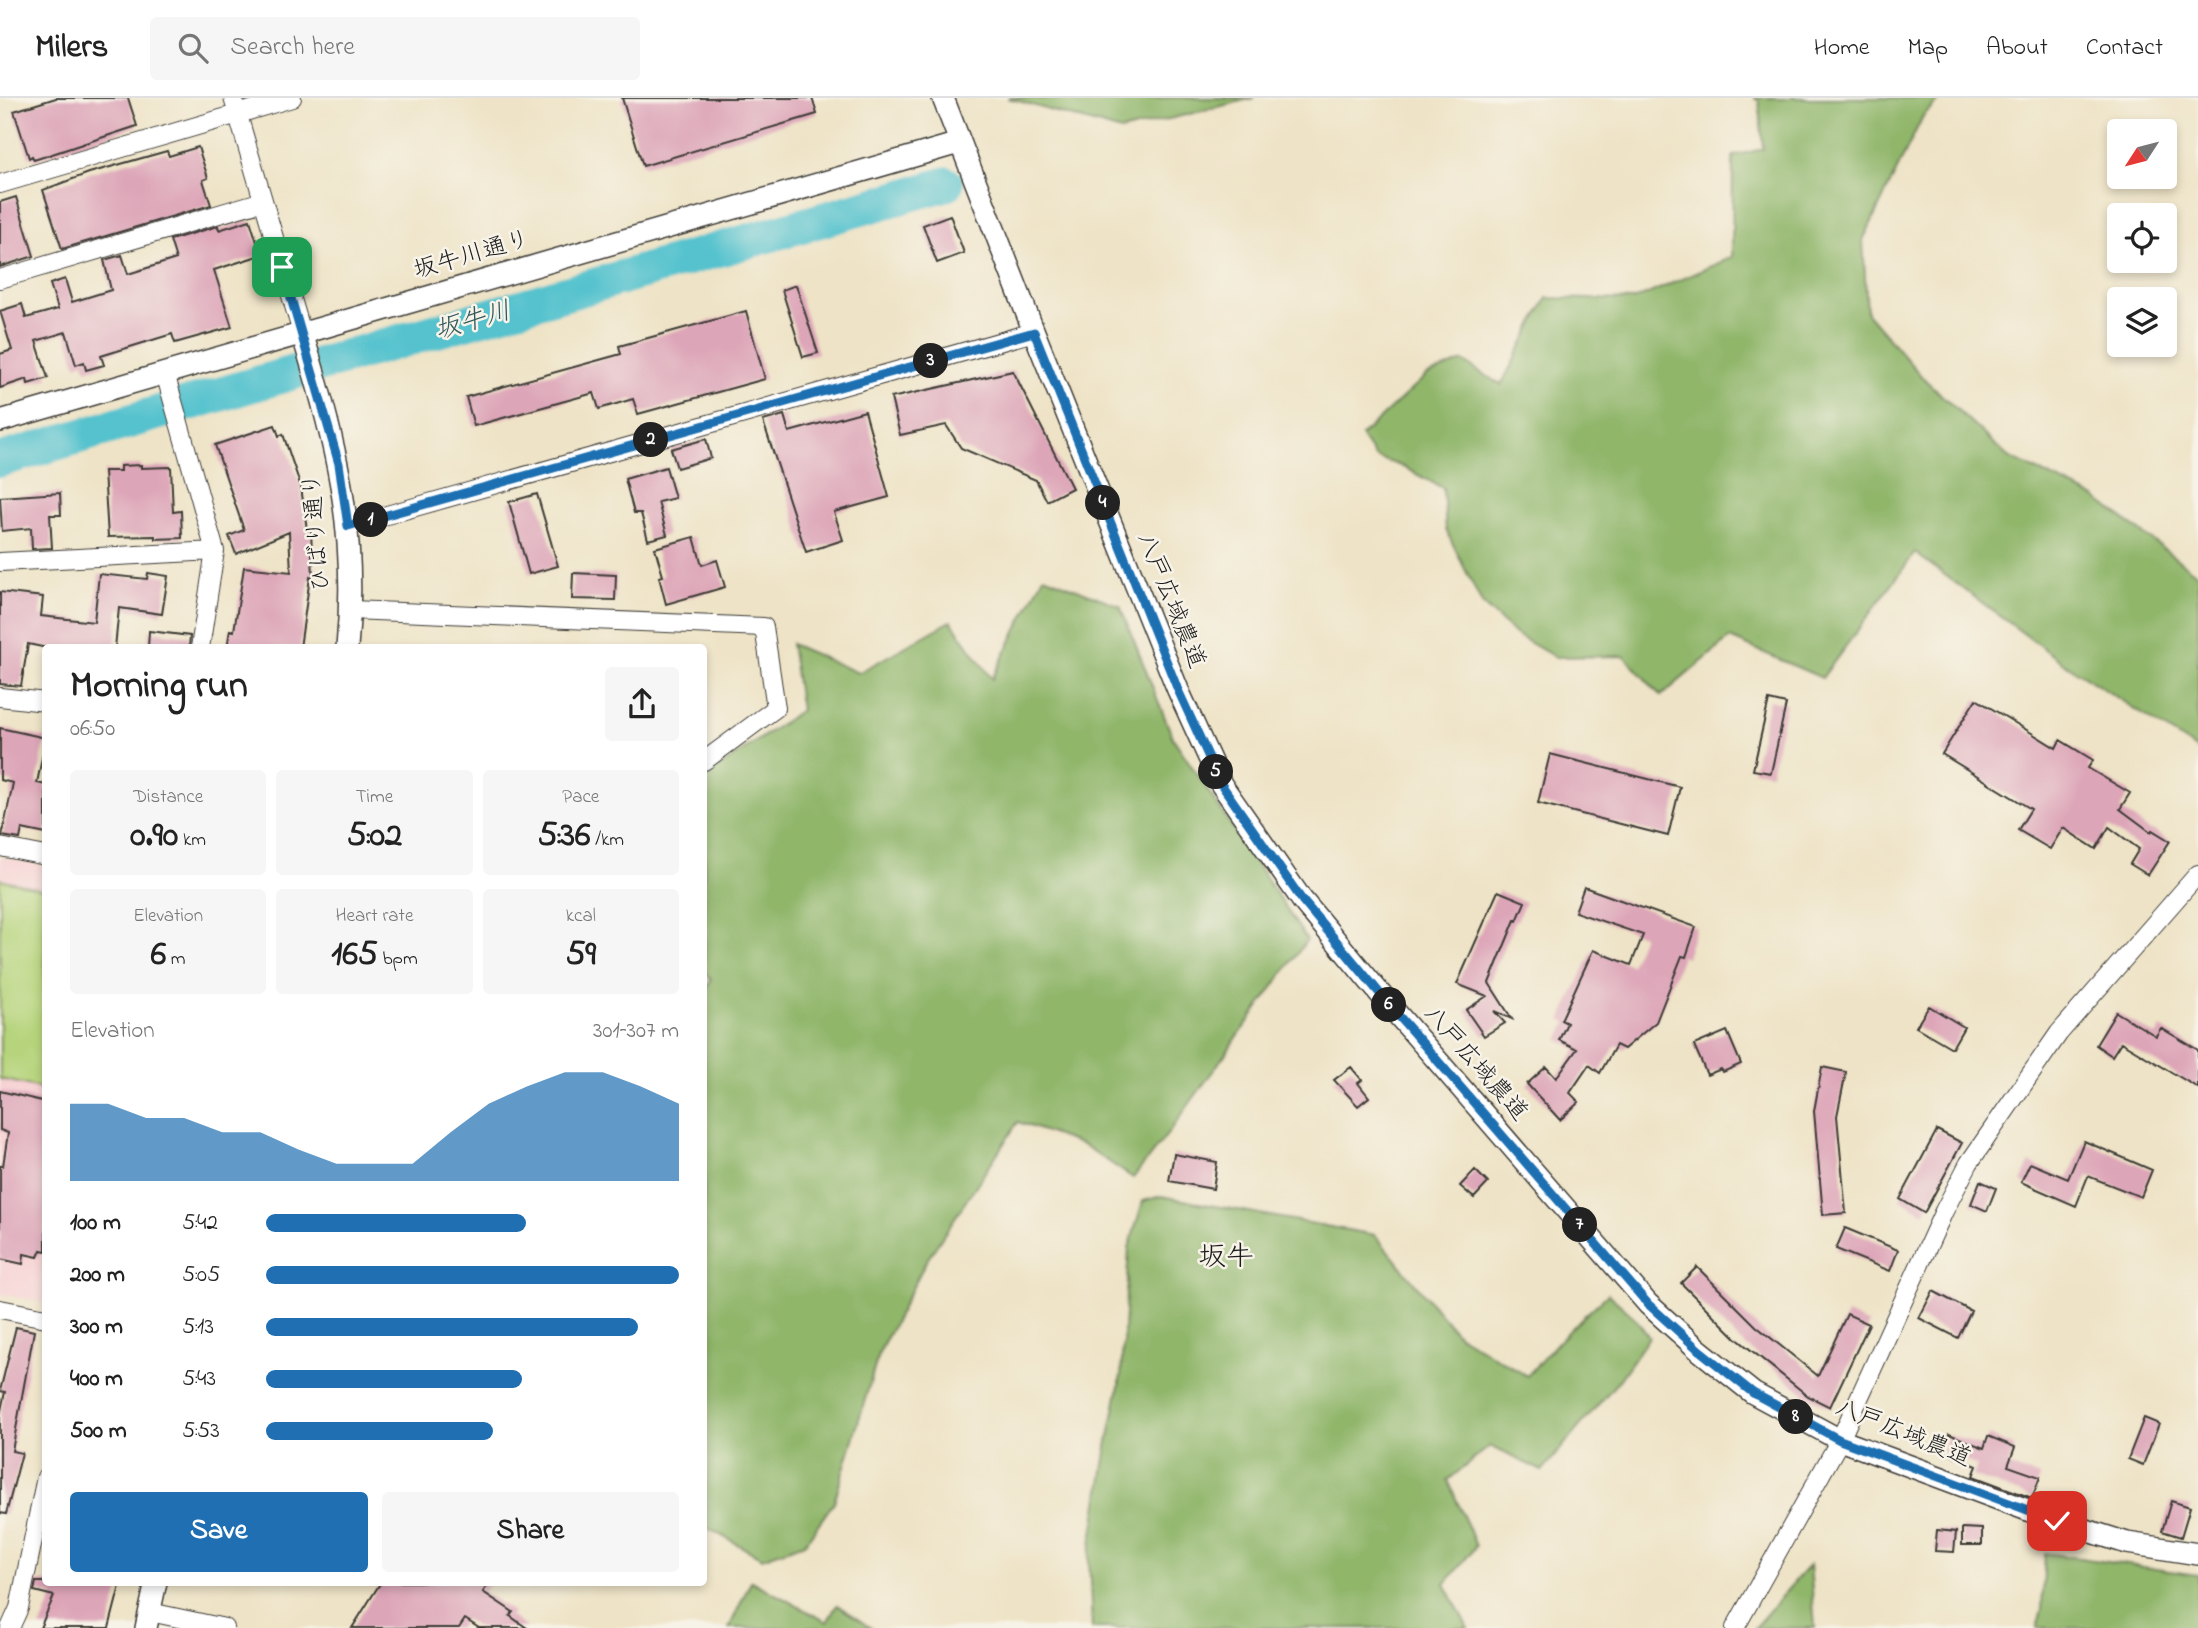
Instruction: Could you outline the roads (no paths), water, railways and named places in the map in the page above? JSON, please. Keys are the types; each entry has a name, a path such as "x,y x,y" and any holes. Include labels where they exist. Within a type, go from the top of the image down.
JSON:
{"street":[{"path":"0,184 235,106 292,98"},
{"name":"八戸広域農道","path":"943,98 1178,690 1221,784 1302,900 1648,1304 1699,1350 1753,1393 1840,1440 2057,1521 2127,1543 2198,1554"},
{"path":"235,106 304,340"},
{"name":"坂牛川通り","path":"0,421 168,381 959,143"},
{"path":"0,279 262,201"},
{"path":"348,526 1034,332"},
{"name":"ひばり通り","path":"304,340 339,464 348,526 351,610 347,644"},
{"path":"168,381 215,551 201,644"},
{"path":"0,562 215,551"},
{"path":"351,610 764,627 776,708 707,759"},
{"path":"0,697 42,702"},
{"path":"0,847 42,855"},
{"path":"1735,1628 1840,1440 1938,1223 1969,1163 2059,1032 2198,874"},
{"path":"0,1308 42,1317"},
{"path":"10,1628 19,1608 42,1497"},
{"path":"155,1586 148,1620 225,1628"}],"waterway":[{"name":"坂牛川","path":"0,460 342,358 946,184"}],"district":[{"name":"坂牛","path":"1226,1258"}]}
